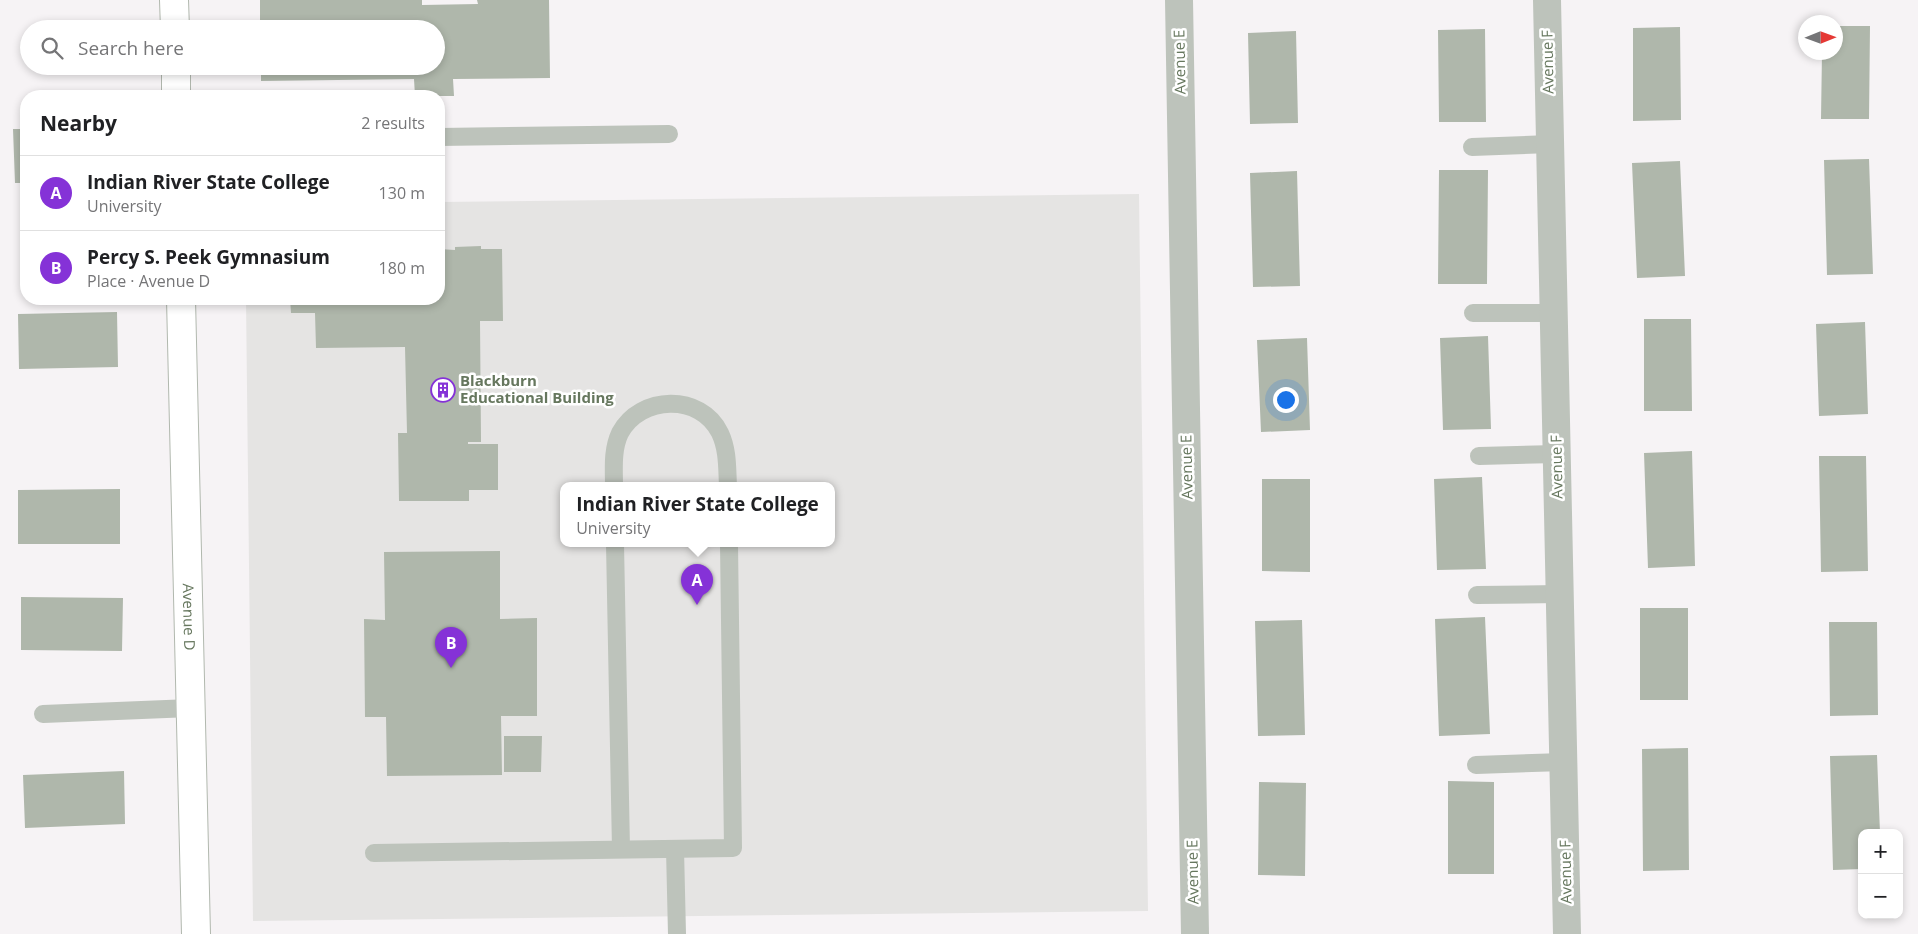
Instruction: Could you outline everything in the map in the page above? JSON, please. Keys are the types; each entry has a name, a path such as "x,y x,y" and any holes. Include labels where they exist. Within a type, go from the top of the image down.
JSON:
{"street":[{"path":"174,0 175,20"},
{"name":"Avenue E","path":"1179,0 1194,934"},
{"name":"Avenue F","path":"1547,0 1567,934"},
{"path":"176,75 176,90"},
{"name":"Avenue D","path":"181,305 196,934"}],"lane":[{"path":"445,137 669,134"},
{"path":"1472,147 1550,144"},
{"path":"1473,313 1554,312"},
{"path":"614,482 615,446 620,433 630,420 641,411 655,405 669,403 699,410 711,420 720,432 725,445 728,482"},
{"path":"1479,456 1557,454"},
{"path":"616,547 621,850"},
{"path":"374,853 734,848 729,547"},
{"path":"1477,595 1560,594"},
{"path":"43,714 191,708"},
{"path":"1476,765 1564,762"},
{"path":"676,849 676,934"}],"shaded area":[{"path":"1139,194 1148,911 253,921 246,305 445,305 445,202"}],"building":[{"path":"260,0 422,0 422,5 478,4 477,0 549,0 550,78 453,79 454,96 445,96 445,90 415,90 414,79 261,81 261,75 445,75 445,20 260,20"},
{"path":"1843,26 1870,26 1869,119 1821,119 1822,60 1843,60"},
{"path":"1680,27 1681,120 1633,121 1633,28"},
{"path":"1485,29 1486,122 1439,122 1438,30"},
{"path":"1296,31 1298,123 1250,124 1248,33"},
{"path":"13,129 20,129 20,183 15,183"},
{"path":"1869,159 1873,274 1827,275 1824,160"},
{"path":"1680,161 1685,276 1637,278 1632,163"},
{"path":"1439,170 1488,170 1487,284 1438,284"},
{"path":"1297,171 1300,286 1253,287 1250,173"},
{"name":"Blackburn Educational Building","path":"481,246 481,249 502,249 503,321 480,321 481,442 468,442 468,444 498,444 498,490 469,490 469,501 399,501 398,433 407,433 405,347 316,348 315,313 291,313 290,305 445,305 445,249 455,250 455,247"},
{"path":"117,312 118,367 19,369 18,314"},
{"path":"1644,319 1691,319 1692,411 1644,411"},
{"path":"1865,322 1868,414 1819,416 1816,324"},
{"path":"1488,336 1491,429 1443,430 1440,338"},
{"path":"1307,338 1310,430 1261,432 1257,340"},
{"path":"1692,451 1695,566 1648,568 1644,453"},
{"path":"1819,456 1866,456 1868,571 1821,572"},
{"path":"1482,477 1486,569 1437,570 1434,479"},
{"path":"1262,479 1310,479 1310,572 1262,571"},
{"path":"120,489 120,544 18,544 18,490"},
{"path":"500,551 500,619 537,618 537,716 501,716 502,775 387,776 386,717 365,717 364,619 385,620 384,552"},
{"path":"21,597 123,598 122,651 21,650"},
{"path":"1640,608 1688,608 1688,700 1640,700"},
{"path":"1485,617 1490,734 1439,736 1435,619"},
{"path":"1302,620 1305,735 1258,736 1255,621"},
{"path":"1829,622 1877,622 1878,715 1830,716"},
{"path":"504,736 542,736 541,772 504,772"},
{"path":"1688,748 1689,870 1643,871 1642,749"},
{"path":"1877,755 1880,829 1858,829 1858,869 1833,870 1830,756"},
{"path":"124,771 125,824 25,828 23,775"},
{"path":"1448,781 1494,782 1494,874 1448,874"},
{"path":"1259,782 1306,783 1305,876 1258,875"}],"place":[{"name":"Blackburn Educational Building","path":"443,390"},
{"name":"Indian River State College","path":"697,605"},
{"name":"Percy S. Peek Gymnasium","path":"451,668"}]}
